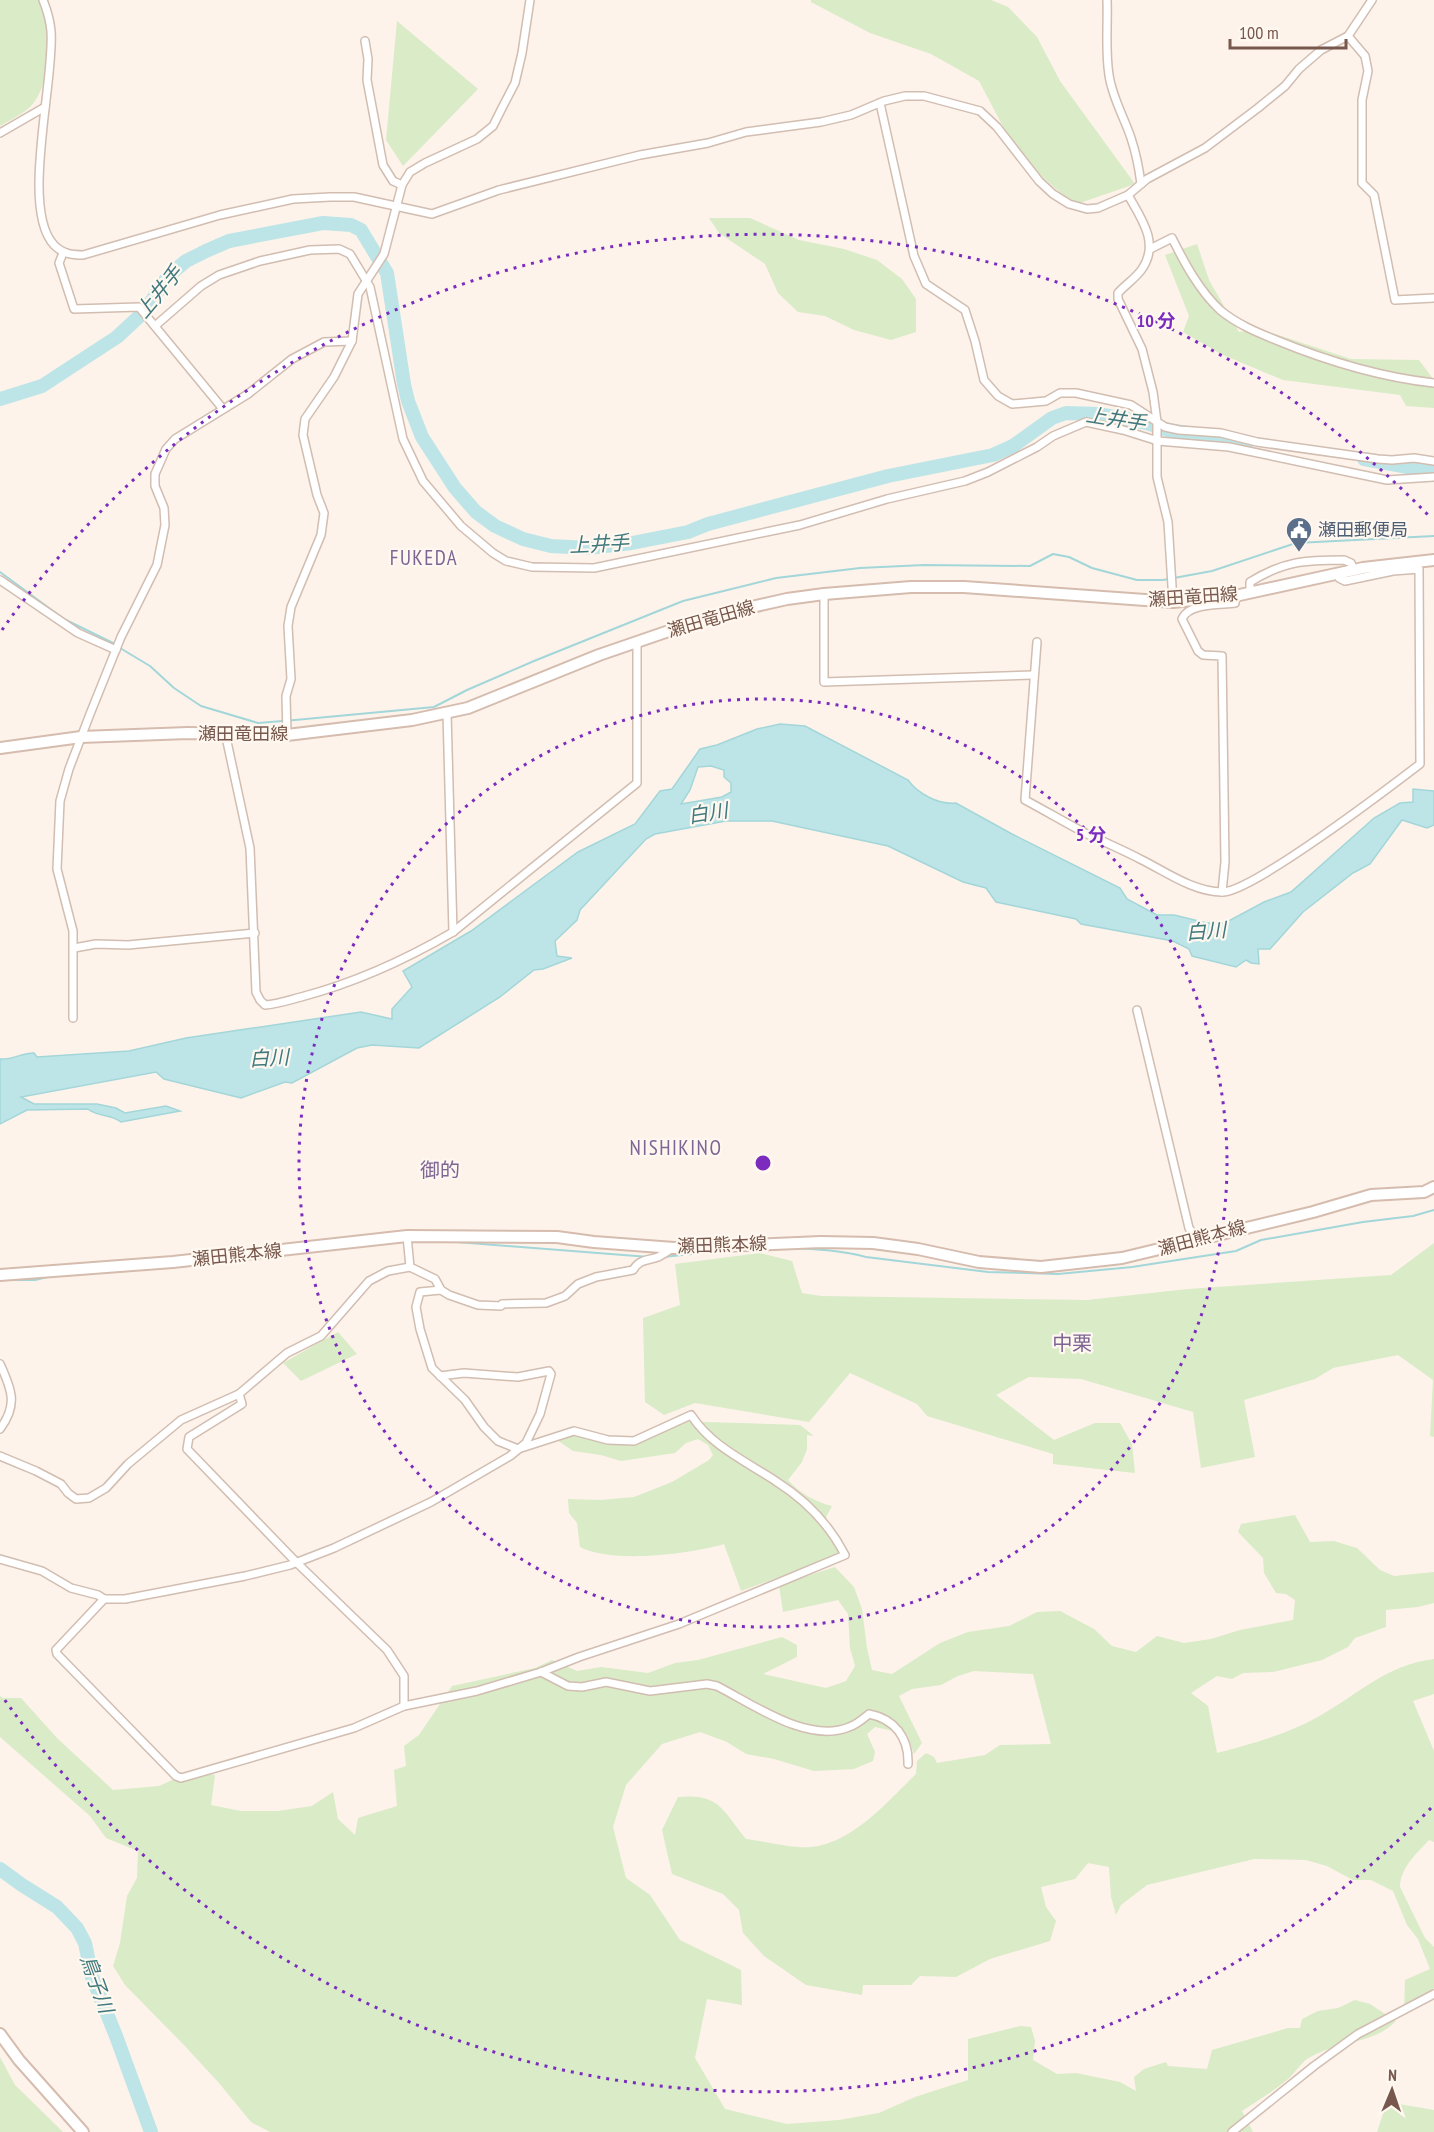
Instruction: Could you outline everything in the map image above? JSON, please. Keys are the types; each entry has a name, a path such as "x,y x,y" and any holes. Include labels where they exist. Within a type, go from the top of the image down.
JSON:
{"main road":[{"name":"瀬田竜田線","path":"0,748 81,737 287,735 412,720 447,713 493,699 554,672 734,611 787,599 824,594 911,587 964,587 1173,602 1235,596 1354,570 1434,560"},
{"name":"瀬田熊本線","path":"0,1275 173,1262 406,1236 557,1237 674,1248 821,1242 873,1243 918,1249 979,1262 1041,1267 1122,1258 1313,1212 1371,1195 1424,1192 1434,1187"},
{"path":"0,2034 19,2060 83,2132"}],"street":[{"path":"43,0 49,14 51,33 50,70 39,183 43,222 52,243 63,253 84,255 94,254 152,234 220,215 293,199 354,197 432,214 499,190 640,155 708,143 746,132 821,122 851,115 905,96 924,96 980,111 997,127 1039,181 1053,194 1069,204 1086,209 1098,208 1128,195 1141,184 1205,148 1285,86 1299,69 1321,50 1347,36 1372,0"},
{"path":"287,735 286,696 291,680 288,626 291,607 321,535 324,513 317,495 303,435 305,419 334,376 352,341 358,294 384,254 402,185 410,172 477,139 493,126 515,83 530,0"},
{"path":"1107,0 1109,77 1138,159 1141,184"},
{"path":"1347,36 1365,56 1367,64 1368,71 1362,100 1362,183 1374,195 1395,300 1434,298"},
{"path":"365,41 368,59 367,80 382,165 393,181 402,185"},
{"path":"880,104 914,256 926,284 965,310 984,380 998,396 1012,404 1046,401 1060,393 1076,393 1131,405 1157,423 1179,430 1221,433 1257,442 1392,460 1414,458 1434,461"},
{"path":"0,133 45,107"},
{"path":"1128,195 1148,231 1150,249 1143,268 1118,292 1118,299 1142,349 1153,392 1158,440 1157,477 1168,522 1173,602"},
{"path":"1150,249 1172,238 1183,261 1210,299 1222,311 1250,329 1289,346 1366,372 1434,384"},
{"path":"155,326 219,275 260,261 310,250 339,249 350,254 367,279 374,299 396,413 403,439 423,481 461,526 493,553 506,561 519,565 594,568 800,525 887,499 965,481 988,472 1037,447 1053,436 1086,422 1158,440 1229,447 1387,480 1434,477"},
{"path":"63,253 59,263 74,309 139,307 223,409"},
{"path":"73,1018 74,948 70,915 57,869 60,801 81,737 116,649 157,565 165,525 164,508 155,486 155,474 166,449 175,439 248,394 292,359 324,342 352,341"},
{"path":"1250,592 1250,582 1262,574 1299,561 1344,560 1351,562 1354,570"},
{"path":"1036,642 1024,800 1184,881 1208,890 1222,892 1242,886 1278,865 1420,764 1419,569 1393,571 1345,581 1337,574"},
{"path":"0,580 78,633 116,649"},
{"path":"824,594 824,682 1033,675"},
{"path":"1222,892 1225,862 1222,656 1203,655 1198,651 1182,620 1184,614 1192,609 1235,603 1235,596"},
{"path":"222,734 226,737 250,848 256,992 265,1005 279,1004 325,992 423,949 453,932 637,783 637,642"},
{"path":"447,713 453,932"},
{"path":"74,948 96,944 128,945 255,933"},
{"path":"1137,1010 1190,1228 1196,1239"},
{"path":"406,1236 410,1267"},
{"path":"0,1456 61,1484 76,1499 89,1498 106,1488 128,1464 181,1420 239,1394 286,1353 321,1336 369,1281 388,1271 410,1267 435,1279 441,1290 448,1295 478,1305 546,1303 565,1296 578,1284 596,1277 633,1270 644,1259 658,1257 674,1248"},
{"path":"104,1599 65,1639 56,1650 57,1654 176,1776 181,1778 354,1728 404,1706 477,1691 540,1672 679,1624 845,1555 833,1533 798,1496 715,1443 691,1415 634,1441 608,1440 573,1431 518,1449 498,1441 483,1427 465,1400 432,1368 416,1307 420,1292 441,1290"},
{"path":"0,1364 10,1389 12,1409 0,1429"},
{"path":"0,1559 42,1571 71,1588 98,1595 104,1599 125,1599 290,1565 334,1548 431,1502 483,1474 510,1456 526,1443 540,1414 551,1374 549,1371 518,1377 464,1373 440,1376"},
{"path":"239,1394 242,1404 189,1437 187,1449 394,1660 404,1676 404,1706"},
{"path":"540,1672 554,1680 575,1686 606,1682 650,1691 707,1684 717,1686 785,1721 806,1729 823,1732 851,1727 869,1714 883,1717 906,1741 908,1764"},
{"path":"1232,2132 1358,2034 1434,1994"}],"green space":[{"path":"0,0 39,0 48,22 50,42 48,66 37,98 24,112 0,126"},
{"path":"811,0 991,0 1008,7 1037,37 1060,81 1135,184 1074,205 1018,155 979,81 931,54 870,33"},
{"path":"397,21 478,89 403,166 386,140"},
{"path":"709,218 750,218 799,240 844,249 877,260 902,279 916,299 916,332 891,340 854,330 825,316 798,312 778,293 765,264 719,233"},
{"path":"1197,244 1209,280 1239,332 1260,329 1351,359 1419,360 1434,380 1434,408 1406,406 1400,395 1283,380 1221,354 1183,332 1189,316 1165,255"},
{"path":"1434,1243 1434,1437 1430,1436 1433,1380 1398,1355 1333,1368 1315,1379 1244,1400 1255,1457 1201,1468 1193,1412 1081,1379 1029,1377 996,1395 1054,1440 1095,1423 1120,1423 1132,1444 1135,1473 1053,1464 1053,1454 927,1416 917,1404 850,1373 809,1422 695,1403 664,1415 645,1402 643,1318 680,1305 675,1264 760,1253 792,1261 802,1293 821,1296 1087,1300 1188,1289 1391,1275"},
{"path":"338,1332 357,1354 301,1381 283,1363"},
{"path":"673,1421 800,1425 814,1436 807,1435 807,1449 802,1462 788,1480 808,1496 832,1506 826,1517 839,1555 741,1591 724,1544 651,1556 611,1555 580,1547 577,1523 569,1513 568,1499 600,1500 634,1497 672,1482 709,1460 713,1455 708,1445 698,1439 686,1443 675,1453 621,1461 573,1451 557,1440 582,1435 626,1442"},
{"path":"1295,1515 1310,1542 1334,1541 1357,1548 1380,1570 1394,1576 1434,1572 1434,1603 1386,1610 1386,1627 1355,1638 1348,1647 1322,1660 1273,1672 1243,1673 1232,1679 1217,1676 1191,1693 1208,1706 1217,1753 1292,1729 1316,1718 1386,1674 1417,1662 1434,1659 1434,1694 1413,1701 1434,1751 1434,1842 1429,1840 1410,1861 1403,1873 1400,1887 1425,1938 1434,1947 1434,1988 1404,2015 1405,1980 1430,1969 1418,1939 1407,1925 1393,1891 1371,1880 1353,1880 1327,1866 1306,1860 1254,1859 1147,1885 1121,1905 1116,1915 1111,1897 1109,1867 1088,1863 1075,1879 1041,1887 1046,1907 1056,1921 1050,1941 990,1959 956,1977 920,1976 911,1985 863,1985 862,1995 806,1985 764,1956 743,1933 739,1910 723,1894 672,1874 662,1830 678,1797 703,1798 712,1801 725,1812 746,1839 788,1846 811,1847 841,1838 869,1819 916,1774 917,1761 926,1753 934,1757 937,1763 985,1755 1000,1745 1051,1744 1033,1674 974,1671 941,1685 912,1689 899,1696 922,1743 914,1754 907,1734 875,1727 867,1734 875,1752 873,1761 854,1769 814,1771 774,1759 746,1754 727,1742 700,1732 662,1744 626,1785 613,1827 626,1878 650,1895 680,1940 741,1970 742,2005 707,1999 695,2058 725,2109 787,2124 839,2120 879,2113 915,2097 968,2080 968,2039 1020,2026 1031,2027 1035,2041 1033,2060 1057,2074 1076,2073 1120,2082 1136,2091 1134,2077 1144,2069 1166,2062 1168,2066 1207,2069 1212,2050 1288,2028 1300,2028 1302,2019 1318,2011 1338,2008 1355,2000 1370,2004 1396,2021 1376,2035 1329,2049 1307,2059 1291,2077 1242,2111 1253,2132 270,2132 251,2122 219,2083 125,1985 113,1966 120,1943 127,1896 137,1878 138,1851 106,1838 90,1816 0,1737 0,1696 21,1698 57,1738 113,1790 159,1786 192,1771 215,1775 211,1805 241,1811 278,1811 312,1806 333,1792 338,1819 355,1835 358,1818 397,1806 394,1770 406,1766 404,1746 419,1735 452,1686 535,1668 552,1660 577,1671 601,1667 648,1673 675,1663 698,1660 782,1637 797,1645 797,1657 763,1674 826,1688 846,1681 855,1666 850,1648 848,1614 838,1600 783,1612 779,1585 835,1567 854,1587 862,1609 872,1670 892,1674 940,1643 968,1632 1009,1626 1037,1612 1060,1611 1094,1629 1112,1646 1136,1652 1157,1636 1184,1643 1211,1639 1240,1630 1293,1620 1295,1600 1286,1594 1276,1593 1264,1573 1263,1558 1238,1532 1241,1524"},
{"path":"0,2057 15,2085 63,2132 0,2132"},
{"path":"1387,2102 1434,2110 1434,2132 1377,2132"}],"water":[{"name":"白川","path":"780,724 805,726 908,780 929,798 956,803 1120,888 1127,899 1157,915 1174,915 1207,923 1225,923 1264,902 1291,892 1374,818 1400,803 1413,802 1413,789 1434,791 1434,825 1427,828 1402,820 1370,864 1353,873 1303,912 1270,949 1258,949 1259,964 1246,960 1236,967 1192,956 1189,949 1173,941 1081,924 1076,919 996,902 986,888 963,882 888,846 772,821 726,821 655,834 646,839 580,910 577,920 555,941 557,956 572,958 534,970 500,997 419,1048 372,1045 357,1048 292,1083 285,1082 241,1098 164,1079 156,1072 21,1097 34,1104 97,1104 116,1108 125,1113 166,1106 180,1111 121,1122 88,1109 27,1110 0,1124 0,1059 34,1053 37,1057 129,1051 186,1038 361,1012 392,1019 392,1009 412,987 403,971 471,931 578,852 635,824 660,791 672,789 700,749 717,745 757,729","holes":["711,766 724,770 724,777 731,783 731,792 722,797 681,804 690,790 698,767"]}],"waterway":[{"name":"上井手","path":"0,399 42,386 117,337 145,311 168,276 186,261 229,241 323,223 351,225 361,230 387,273 408,401 422,437 455,488 476,512 495,526 523,539 551,546 588,548 632,543 688,532 708,524 888,476 993,455 1013,446 1052,418 1066,413 1098,414 1147,423 1168,430 1248,442"},
{"name":"上井手","path":"1364,459 1434,470"},
{"path":"120,648 150,666 174,688 201,706 258,723 295,720 434,707 534,661 683,601 776,578 860,568 924,565 1030,566 1053,554 1069,557 1092,568 1137,580 1163,580 1212,571 1296,543 1434,536"},
{"path":"0,572 64,619 115,644"},
{"path":"789,1248 837,1251 866,1257 988,1272 1058,1274 1132,1267 1236,1251 1261,1240 1363,1222 1413,1216 1434,1210"},
{"path":"457,1242 649,1257"},
{"path":"663,1257 720,1251"},
{"path":"123,1271 246,1259"},
{"path":"0,1280 35,1280 52,1276"},
{"name":"鳥子川","path":"0,1869 57,1907 77,1928 85,1943 92,1977 151,2132"}],"place":[{"name":"瀬田郵便局","path":"1299,553"}],"district":[{"name":"FUKEDA","path":"424,558"},
{"name":"NISHIKINO","path":"676,1148"},
{"name":"御的","path":"440,1170"},
{"name":"中栗","path":"1072,1343"}]}
